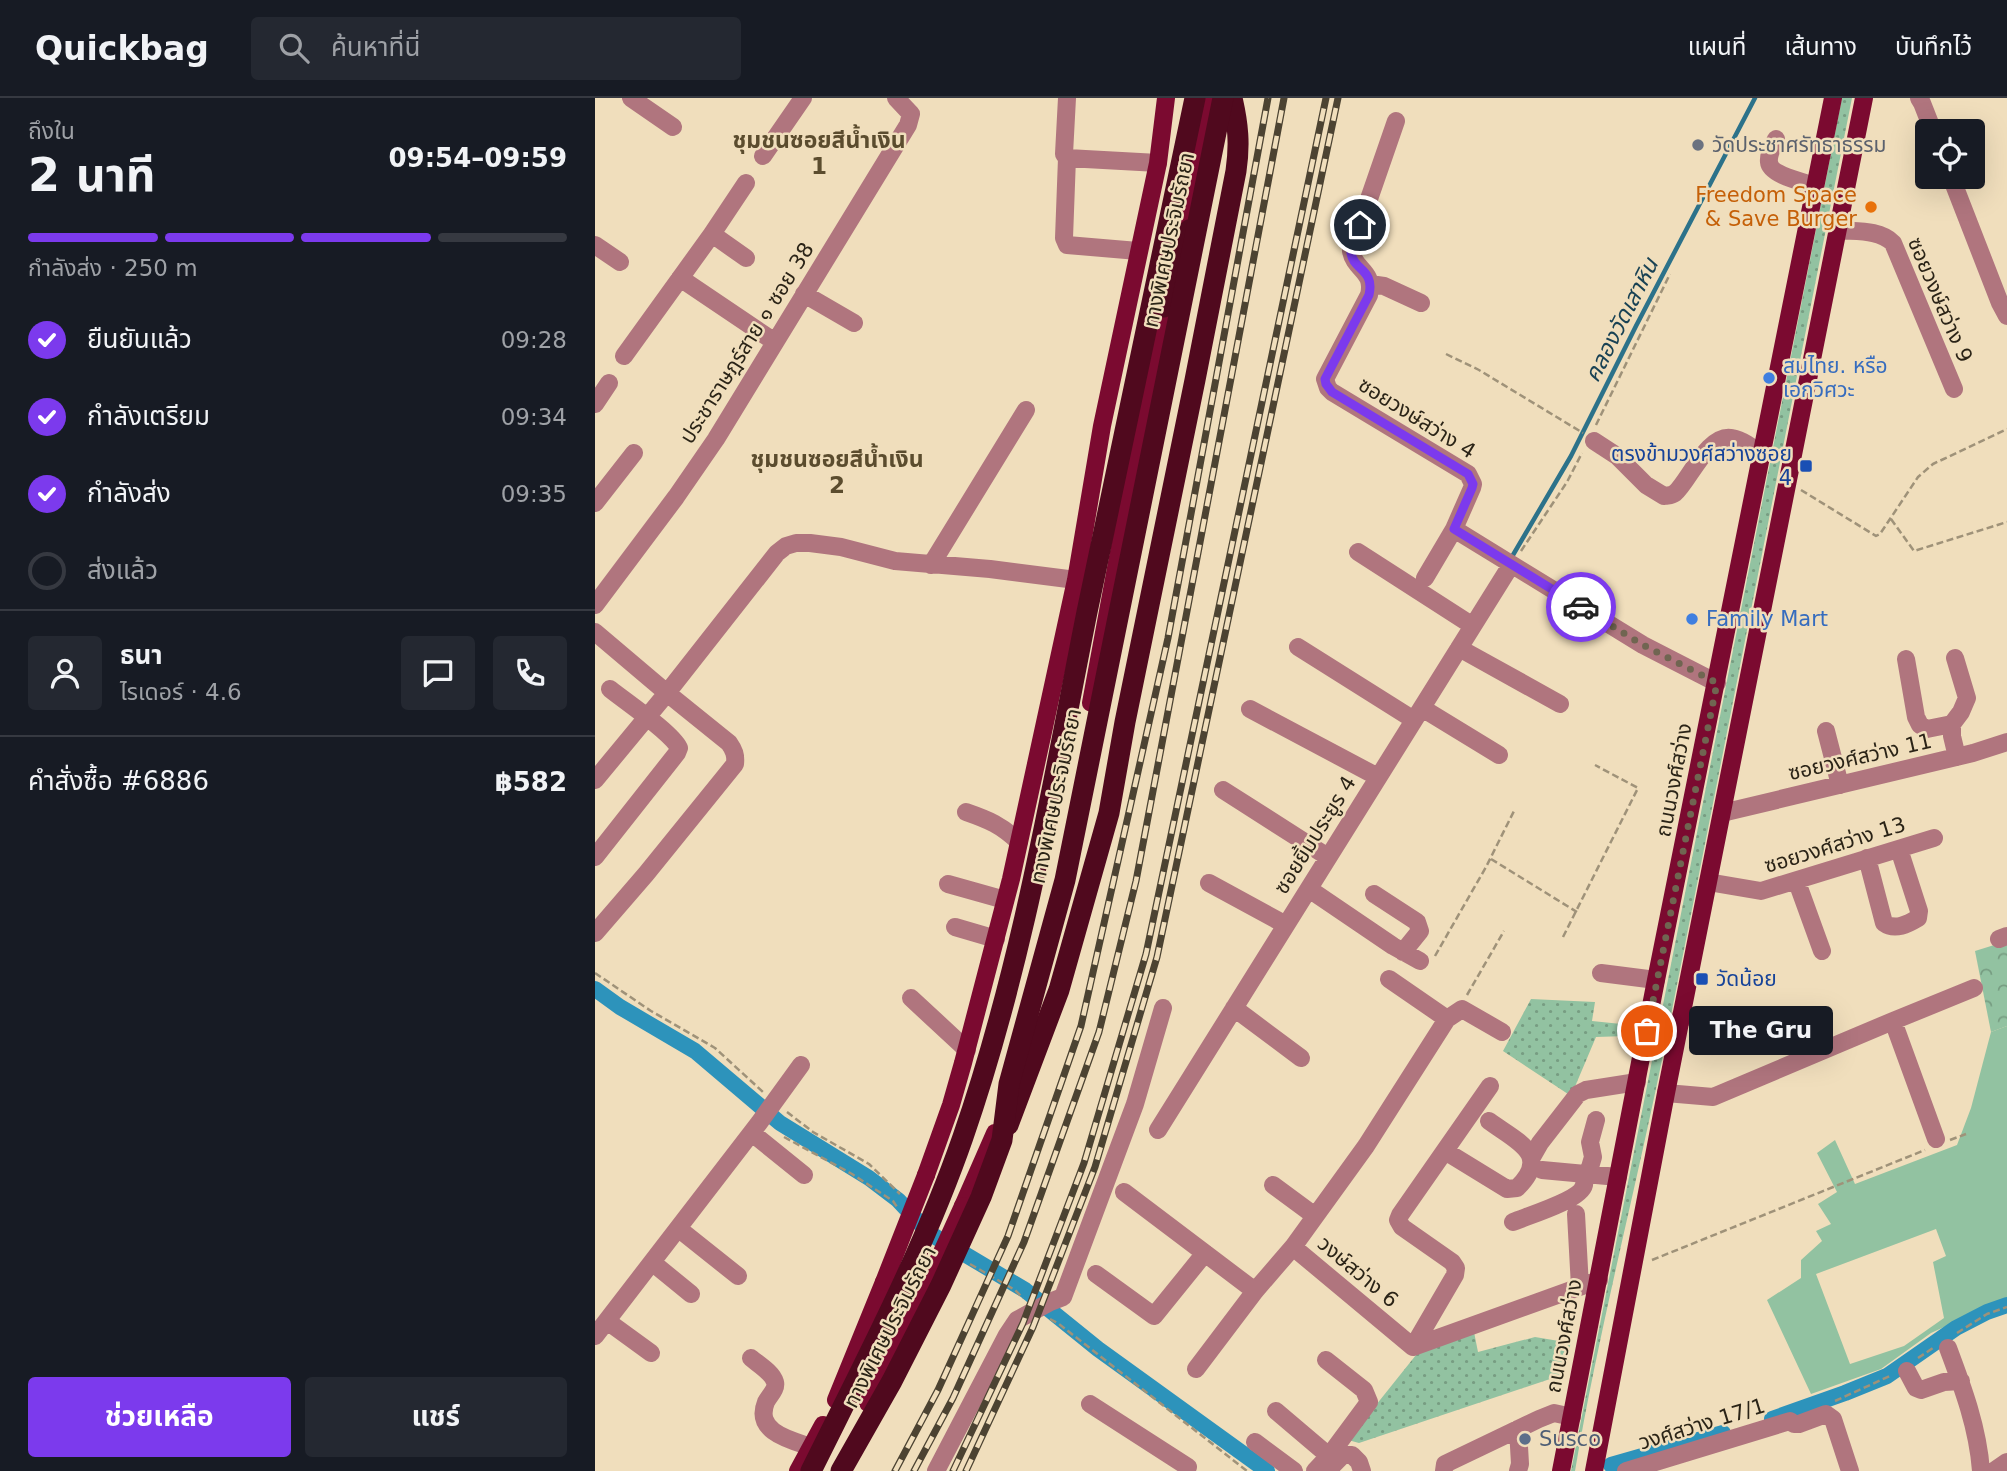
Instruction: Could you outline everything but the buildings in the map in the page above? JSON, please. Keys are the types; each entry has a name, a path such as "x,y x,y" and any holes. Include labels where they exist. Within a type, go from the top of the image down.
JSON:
{"highway":[{"name":"ทางพิเศษประจิมรัถยา","path":"811,1471 933,1213 962,1139 991,1050 1037,868 1119,456 1195,98"},
{"name":"ทางพิเศษประจิมรัถยา","path":"841,1471 892,1381 941,1285 981,1197 1002,1140 1009,1084 1065,880 1223,98"},
{"path":"1164,307 1231,98"},
{"path":"1002,1140 1059,990 1111,804 1125,722 1236,171 1239,146 1237,119 1231,98"}],"main road":[{"path":"798,1471 837,1399 884,1282 926,1175 967,1050 1019,842 1076,580 1102,426 1158,163 1166,98"},
{"path":"832,1471 929,1281 998,1127 1019,1062 1059,880 1164,307 1208,98"},
{"name":"ถนนวงศ์สว่าง","path":"1561,1471 1656,980 1833,98"},
{"path":"1594,1471 1681,1016 1864,98"}],"street":[{"path":"631,98 673,127"},
{"path":"763,156 803,98"},
{"name":"ประชาราษฎร์สาย ๑ ซอย 38","path":"595,605 676,498 716,439 908,125 911,114 896,98"},
{"path":"1067,98 1064,154 1067,158 1064,238 1067,245 1138,251"},
{"path":"1919,98 1928,119"},
{"path":"1396,121 1351,256 1369,277 1370,284 1384,286 1420,303"},
{"path":"1776,139 1768,160 1771,168 1779,174 1815,186"},
{"path":"1067,158 1158,163"},
{"path":"624,356 746,183"},
{"path":"1956,189 2007,316"},
{"name":"ซอยวงษ์สว่าง 9","path":"1837,230 1878,234 1886,236 1893,243 1954,389"},
{"path":"712,234 746,258"},
{"path":"595,245 620,262"},
{"path":"680,278 775,342"},
{"name":"ซอยวงษ์สว่าง 4","path":"1370,284 1369,295 1325,379 1326,384 1332,392 1468,474 1473,484 1454,529 1425,578"},
{"path":"804,294 854,323"},
{"path":"595,404 609,383"},
{"path":"931,565 1026,410"},
{"path":"1591,438 1617,456 1646,485 1664,496 1676,492 1699,458 1720,440 1730,437 1762,454"},
{"path":"595,503 634,453"},
{"path":"1454,529 1643,645 1717,683"},
{"path":"595,780 777,553 786,547 796,543 810,543 841,547 895,561 1076,580"},
{"path":"1358,552 1473,626"},
{"name":"ซอยยิ้มประยูร 4","path":"1158,1130 1511,565"},
{"path":"595,632 729,743 734,750 735,764 595,933"},
{"path":"1298,647 1418,714 1499,755"},
{"path":"1459,648 1560,704"},
{"path":"1955,658 1966,698 1961,712 1952,724 1957,757"},
{"path":"1906,659 1916,717 1920,725 1927,729 1952,724"},
{"path":"595,858 679,748 663,730 610,689"},
{"path":"1250,709 1378,777"},
{"path":"1826,731 1840,785"},
{"name":"ซอยวงศ์สว่าง 11","path":"1722,813 1957,757 2007,742"},
{"path":"1223,790 1328,857"},
{"path":"966,812 993,821 1019,842"},
{"name":"ซอยวงศ์สว่าง 13","path":"1708,881 1761,891 1934,838"},
{"path":"1867,858 1884,923 1897,927 1918,918 1919,911 1899,849"},
{"path":"1797,882 1822,951"},
{"path":"1209,883 1286,925"},
{"path":"947,884 1005,900"},
{"path":"1309,889 1403,952 1426,961"},
{"path":"1374,894 1417,922 1420,931 1403,952"},
{"path":"955,927 996,939"},
{"path":"1601,973 1656,980"},
{"path":"1389,979 1447,1019"},
{"path":"1666,1093 1713,1097 1974,988"},
{"path":"911,998 967,1050"},
{"path":"936,1471 1017,1320 1063,1297 1135,1104 1163,1008"},
{"path":"1234,1008 1301,1058"},
{"path":"1293,1247 1366,1146 1447,1019 1462,1009 1502,1032"},
{"path":"1681,1016 1759,1023"},
{"path":"1893,1021 1935,1144"},
{"path":"595,1336 801,1065"},
{"path":"1444,1151 1507,1189 1517,1188 1529,1177 1532,1167 1537,1163 1540,1143 1578,1094 1586,1090 1637,1082"},
{"path":"1413,1347 1455,1275 1456,1268 1452,1262 1402,1227 1398,1220 1489,1086"},
{"path":"1513,1222 1574,1196 1583,1189 1585,1174 1593,1157 1590,1142 1596,1120"},
{"path":"1489,1121 1528,1149 1537,1163 1585,1174 1618,1177"},
{"path":"756,1127 804,1175"},
{"path":"1273,1185 1315,1216"},
{"path":"1124,1192 1255,1291"},
{"path":"1576,1214 1580,1286"},
{"path":"679,1228 738,1276"},
{"name":"วงษ์สว่าง 6","path":"1196,1368 1255,1291 1293,1247 1413,1347"},
{"path":"1096,1274 1154,1316 1205,1253"},
{"path":"653,1263 691,1294"},
{"path":"1413,1347 1599,1280"},
{"path":"607,1321 651,1353"},
{"path":"1948,1348 1961,1381 1979,1450 1981,1471"},
{"path":"751,1358 775,1381 775,1388 766,1402 764,1413 768,1427 785,1438 811,1447"},
{"path":"1326,1360 1364,1390 1369,1402 1328,1464"},
{"path":"1907,1371 1916,1388 1921,1390 1944,1382 1961,1381"},
{"path":"1090,1404 1188,1467 1186,1471"},
{"path":"1276,1411 1328,1464"},
{"path":"1444,1471 1445,1464 1554,1413 1572,1417"},
{"name":"วงศ์สว่าง 17/1","path":"1626,1471 1790,1421 1799,1424 1826,1414 1833,1419 1850,1471"},
{"path":"1518,1429 1518,1471"},
{"path":"1255,1442 1294,1471"},
{"path":"1315,1471 1343,1455 1352,1455 1359,1462 1362,1471"},
{"path":"1994,1471 2007,1462"}],"path":[{"path":"1511,565 1567,482 1670,274"},
{"path":"1446,354 1479,370 1574,427"},
{"path":"1788,485 1876,536 1891,519 1918,477 1933,464 2007,429"},
{"path":"1891,519 1914,551 2007,522"},
{"path":"1563,937 1638,788 1595,765"},
{"path":"1426,961 1490,858 1515,809"},
{"path":"1490,858 1577,912"},
{"path":"1447,1019 1463,1002 1504,931"},
{"path":"1633,1268 1935,1144 1966,1134"},
{"path":"1041,1307 1247,1471"}],"green space":[{"path":"1842,98 1852,98 1657,1085 1596,1360 1575,1471 1571,1471"},
{"path":"2007,941 2007,1026 1991,1032 1975,951"},
{"path":"1531,999 1595,1002 1592,1021 1631,1025 1627,1036 1596,1037 1571,1096 1503,1051"},
{"path":"2007,1026 2007,1298 1931,1333 1881,1369 1811,1394 1767,1300 1801,1278 1801,1260 1822,1241 1816,1231 1831,1224 1818,1204 1837,1192 1817,1153 1835,1140 1855,1184 1957,1145 1971,1108 1991,1032","holes":["1936,1229 1946,1256 1933,1262 1944,1318 1904,1346 1850,1364 1816,1274"]},
{"path":"1474,1332 1478,1352 1535,1337 1571,1343 1559,1376 1359,1443 1348,1440 1416,1355"}],"waterway":[{"name":"คลองวัดเสาหิน","path":"1513,555 1571,456 1755,98"},
{"path":"595,989 620,1007 695,1051 780,1123 869,1178 898,1200 929,1233 1025,1290 1098,1349 1267,1471"},
{"path":"1772,1419 1887,1376 1956,1328 2007,1305"},
{"path":"1611,1465 1723,1433"}],"railway":[{"path":"895,1471 938,1390 1008,1236 1081,1026 1168,638 1268,98"},
{"path":"914,1471 953,1398 1024,1242 1099,1032 1136,881 1284,98"},
{"path":"953,1471 1023,1323 1084,1163 1146,954 1326,98"},
{"path":"966,1471 1033,1327 1095,1167 1157,957 1338,98"}],"way so far":[{"path":"1581,607 1643,645 1717,683 1647,1031"}],"place":[{"name":"วัดประชาศรัทธาธรรม","path":"1698,145"},
{"name":"Freedom Space & Save Burger","path":"1871,207"},
{"name":"สมไทย. หรือ เอกวิศวะ","path":"1769,378"},
{"name":"ตรงข้ามวงศ์สว่างซอย 4","path":"1806,466"},
{"name":"Family Mart","path":"1692,619"},
{"name":"วัดน้อย","path":"1702,979"},
{"name":"The Gru","path":"1647,1031"},
{"name":"Susco","path":"1525,1439"}],"district":[{"name":"ชุมชนซอยสีน้ำเงิน 1","path":"819,153"},
{"name":"ชุมชนซอยสีน้ำเงิน 2","path":"837,472"}],"route":[{"path":"1360,225 1351,256 1369,277 1371,287 1325,379 1328,388 1468,474 1472,479 1472,488 1454,529 1581,607"}]}
